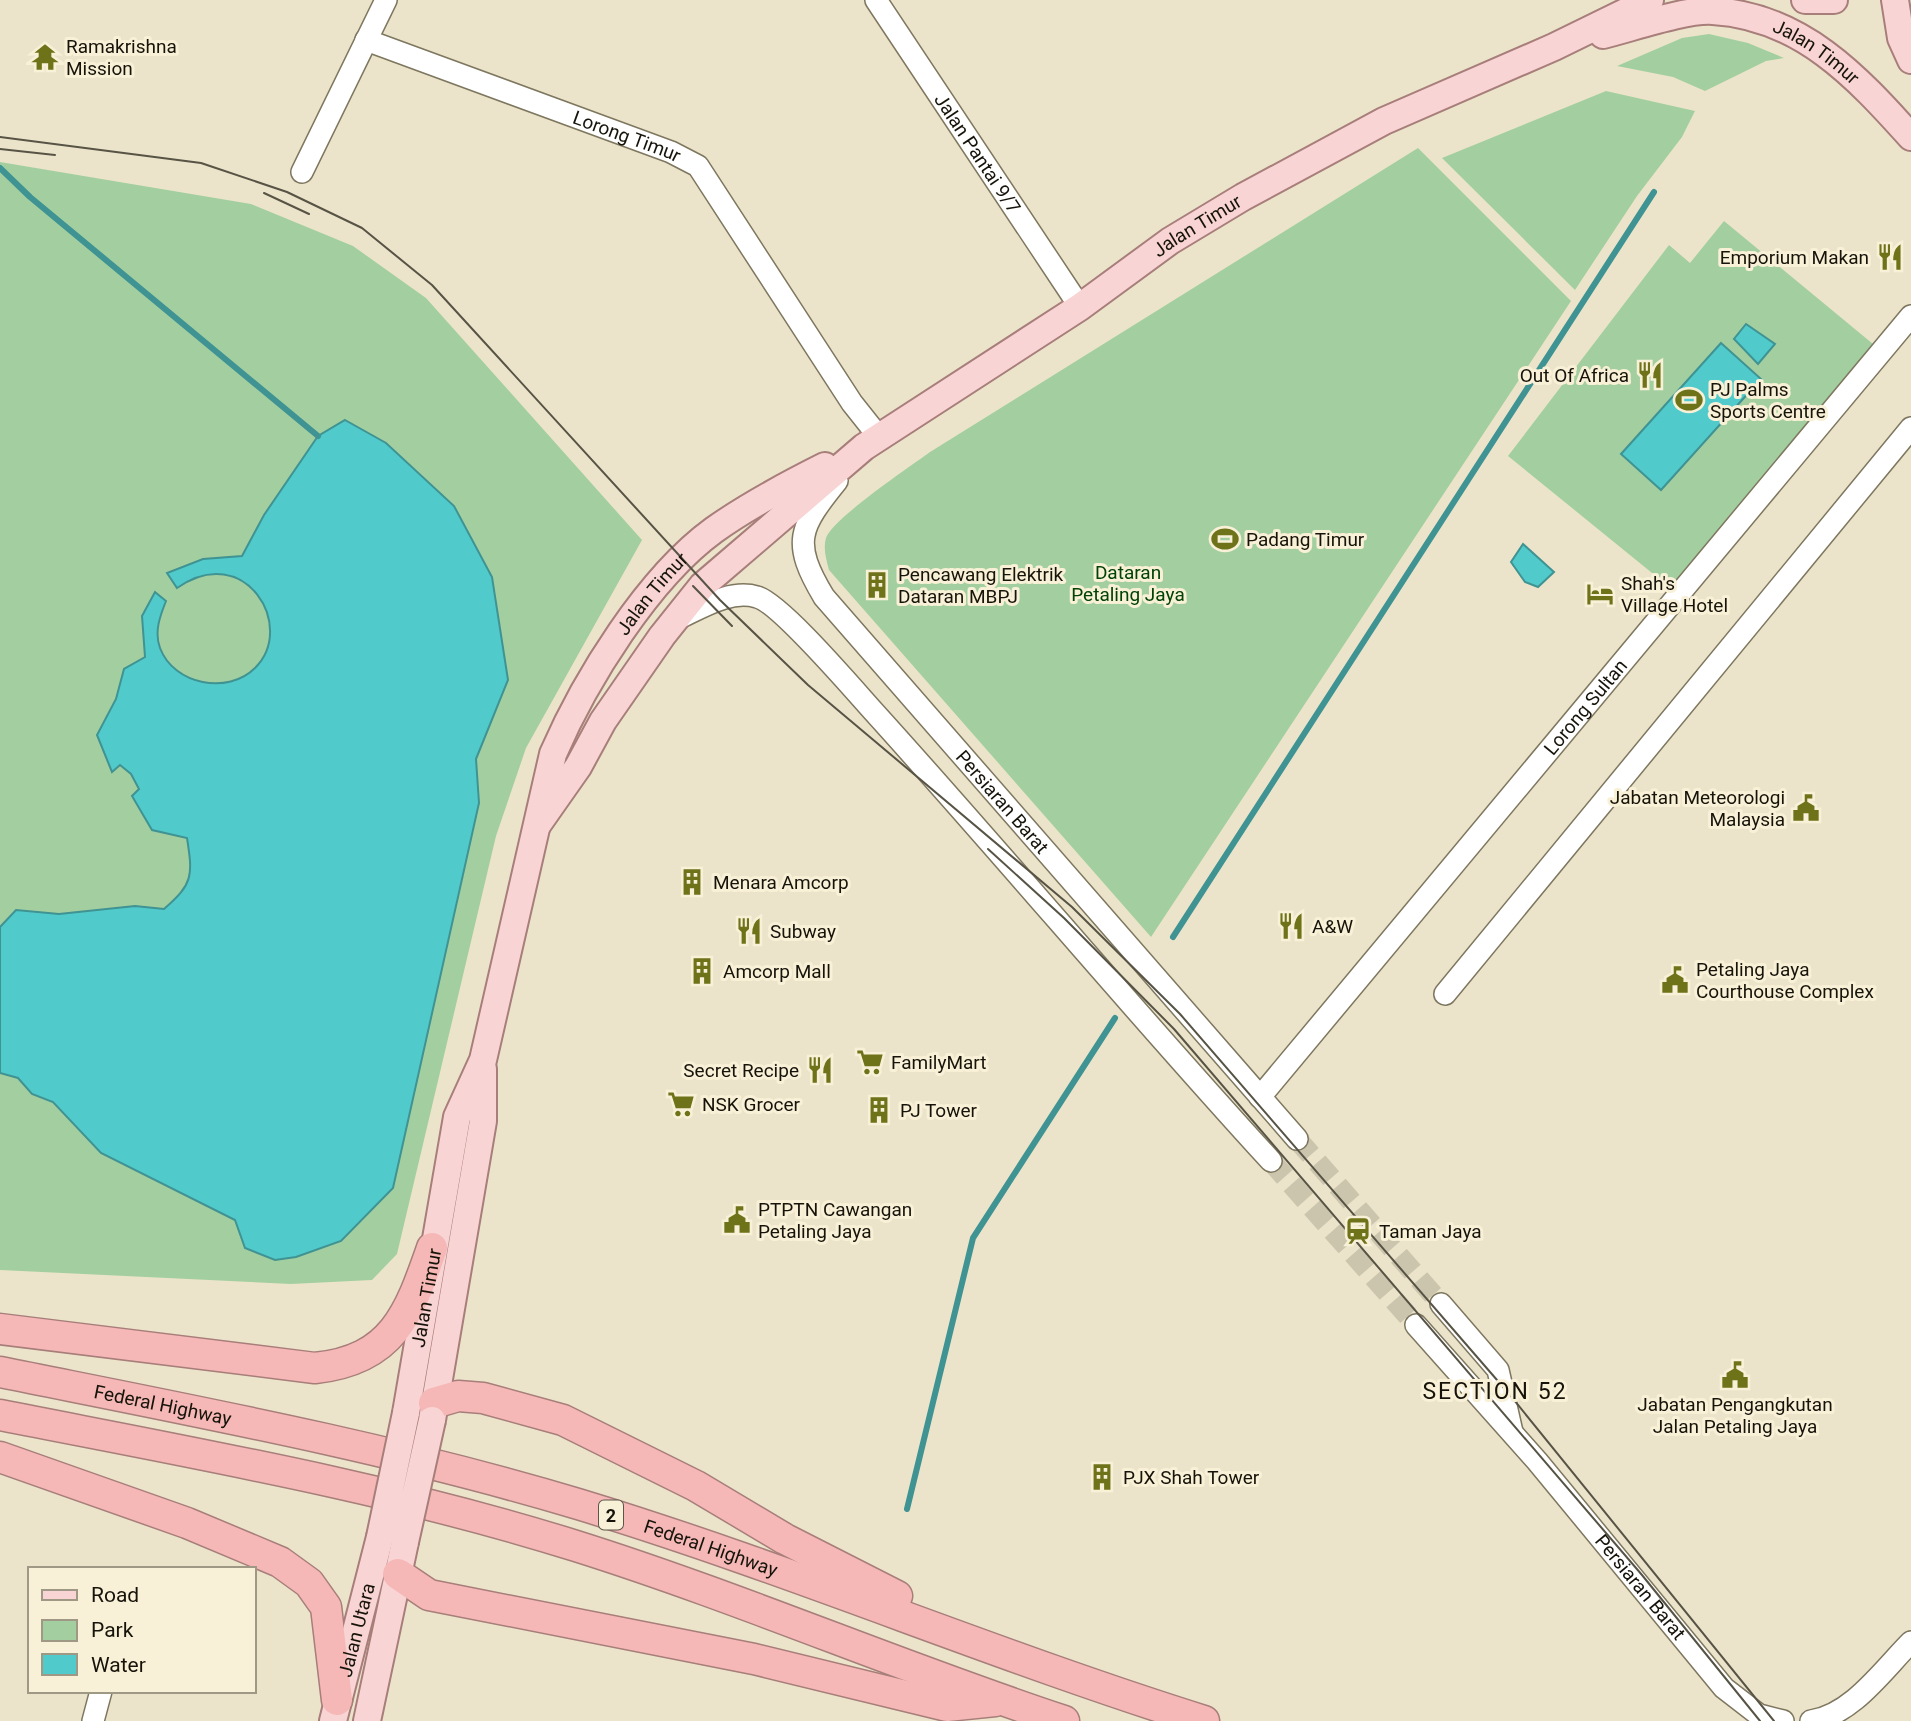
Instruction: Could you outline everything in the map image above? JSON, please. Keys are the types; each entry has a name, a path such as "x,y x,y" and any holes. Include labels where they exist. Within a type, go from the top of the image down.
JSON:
{"highway":[{"path":"0,1329 315,1368 340,1365 371,1352 402,1321 411,1307 432,1248"},
{"name":"Federal Highway","path":"0,1372 347,1442 576,1503 783,1570 1009,1654 1204,1721"},
{"path":"433,1411 458,1396 483,1398 563,1420 696,1486 785,1539 1009,1654"},
{"name":"2","path":"0,1415 335,1481 573,1545 751,1605 1001,1700 1064,1721"},
{"path":"0,1457 187,1523 280,1562 309,1583 326,1607 335,1710"},
{"path":"398,1574 429,1595 754,1659 947,1706 1001,1700"}],"main road":[{"path":"1554,47 1626,0"},
{"name":"Jalan Timur","path":"393,1539 406,1413 432,1248 457,1117 483,1060 554,754 572,713 596,670 666,576 712,532 767,495 872,442 1080,307 1170,241 1305,162 1384,121 1554,47 1650,0"},
{"path":"1805,0 1834,0"},
{"path":"1895,0 1901,37 1911,60"},
{"name":"Jalan Timur","path":"1554,47 1712,10 1776,26 1815,45 1844,65 1911,137"},
{"name":"Jalan Timur","path":"538,824 578,767 603,721 702,586 872,442"},
{"name":"Jalan Timur","path":"393,1539 433,1411 483,1121 483,1060"},
{"name":"Jalan Utara","path":"367,1721 398,1574 393,1539"},
{"name":"Jalan Utara","path":"335,1710 393,1539"}],"street":[{"path":"302,172 386,0"},
{"name":"Jalan Pantai 9/7","path":"876,0 1080,307"},
{"name":"Lorong Timur","path":"366,40 671,152 698,166 852,403 872,442"},
{"name":"Lorong Sultan","path":"1260,1097 1911,316"},
{"path":"1445,994 1911,428"},
{"name":"Persiaran Barat","path":"872,442 809,515 803,532 806,561 819,589 1297,1139"},
{"name":"Persiaran Barat","path":"675,620 726,598 740,595 763,600 790,624 818,650 1001,852 1271,1161"},
{"name":"Persiaran Barat","path":"1441,1304 1498,1370 1512,1432"},
{"name":"Persiaran Barat","path":"1416,1325 1512,1432 1724,1688 1759,1715 1783,1721"},
{"path":"1811,1721 1823,1719 1856,1697 1911,1642"},
{"path":"93,1721 101,1693"}],"green space":[{"path":"1709,34 1748,43 1784,58 1766,61 1705,91 1673,77 1617,66 1682,38"},
{"path":"1606,91 1695,111 1682,137 1637,196 1575,290 1442,158"},
{"name":"Dataran Petaling Jaya","path":"1418,148 1571,301 1151,937 829,570 825,550 826,538 831,529 857,506 930,452"},
{"path":"0,162 251,204 353,246 426,298 642,540 526,748 496,836 397,1254 372,1280 291,1284 0,1270"},
{"name":"PJ Palms Sports Centre","path":"1724,221 1873,344 1673,590 1508,456 1669,245 1690,263"}],"water":[{"path":"1746,324 1775,344 1758,364 1734,339"},
{"path":"1721,343 1761,379 1661,490 1621,454"},
{"path":"345,420 386,443 454,506 492,577 508,680 476,759 479,803 393,1188 341,1241 296,1257 275,1260 245,1248 235,1220 101,1153 53,1102 32,1094 18,1078 0,1073 0,927 16,910 59,914 135,906 164,909 186,886 190,871 187,838 152,830 132,796 139,789 131,774 120,765 112,772 97,735 116,699 124,669 145,657 142,616 155,592 166,601 158,624 158,642 167,661 177,671 189,678 217,683 244,676 255,668 266,651 270,631 267,612 257,595 243,581 224,574 202,576 177,588 167,573 203,559 242,556 264,515 318,436"},
{"path":"1523,544 1554,572 1538,587 1525,582 1511,562"}],"waterway":[{"path":"0,168 30,197 318,436"},
{"path":"1173,937 1654,192"},
{"path":"907,1509 973,1238 1115,1018"}],"tunnel":[{"path":"1297,1139 1441,1304"},
{"path":"1271,1161 1416,1325"}],"tram line":[{"path":"0,137 201,163 287,192 362,228 432,285 720,600 808,685 1072,907 1180,1014 1510,1395 1774,1721"},
{"path":"0,149 55,155"},
{"path":"264,193 309,214"},
{"path":"693,586 732,626"},
{"path":"988,849 1064,918 1174,1029 1642,1575 1760,1721"}],"place":[{"name":"Ramakrishna Mission","path":"45,57"},
{"name":"Emporium Makan","path":"1890,257"},
{"name":"Out Of Africa","path":"1650,375"},
{"name":"PJ Palms Sports Centre","path":"1689,400"},
{"name":"Padang Timur","path":"1225,539"},
{"name":"Pencawang Elektrik Dataran MBPJ","path":"877,585"},
{"name":"Shah's Village Hotel","path":"1600,594"},
{"name":"Jabatan Meteorologi Malaysia","path":"1806,808"},
{"name":"Menara Amcorp","path":"692,882"},
{"name":"A&W","path":"1291,926"},
{"name":"Subway","path":"749,931"},
{"name":"Amcorp Mall","path":"702,971"},
{"name":"Petaling Jaya Courthouse Complex","path":"1675,980"},
{"name":"FamilyMart","path":"870,1062"},
{"name":"Secret Recipe","path":"820,1070"},
{"name":"NSK Grocer","path":"681,1104"},
{"name":"PJ Tower","path":"879,1110"},
{"name":"PTPTN Cawangan Petaling Jaya","path":"737,1220"},
{"name":"Taman Jaya","path":"1358,1231"},
{"name":"Jabatan Pengangkutan Jalan Petaling Jaya","path":"1735,1375"},
{"name":"PJX Shah Tower","path":"1102,1477"}],"district":[{"name":"SECTION 52","path":"1495,1391"}]}
